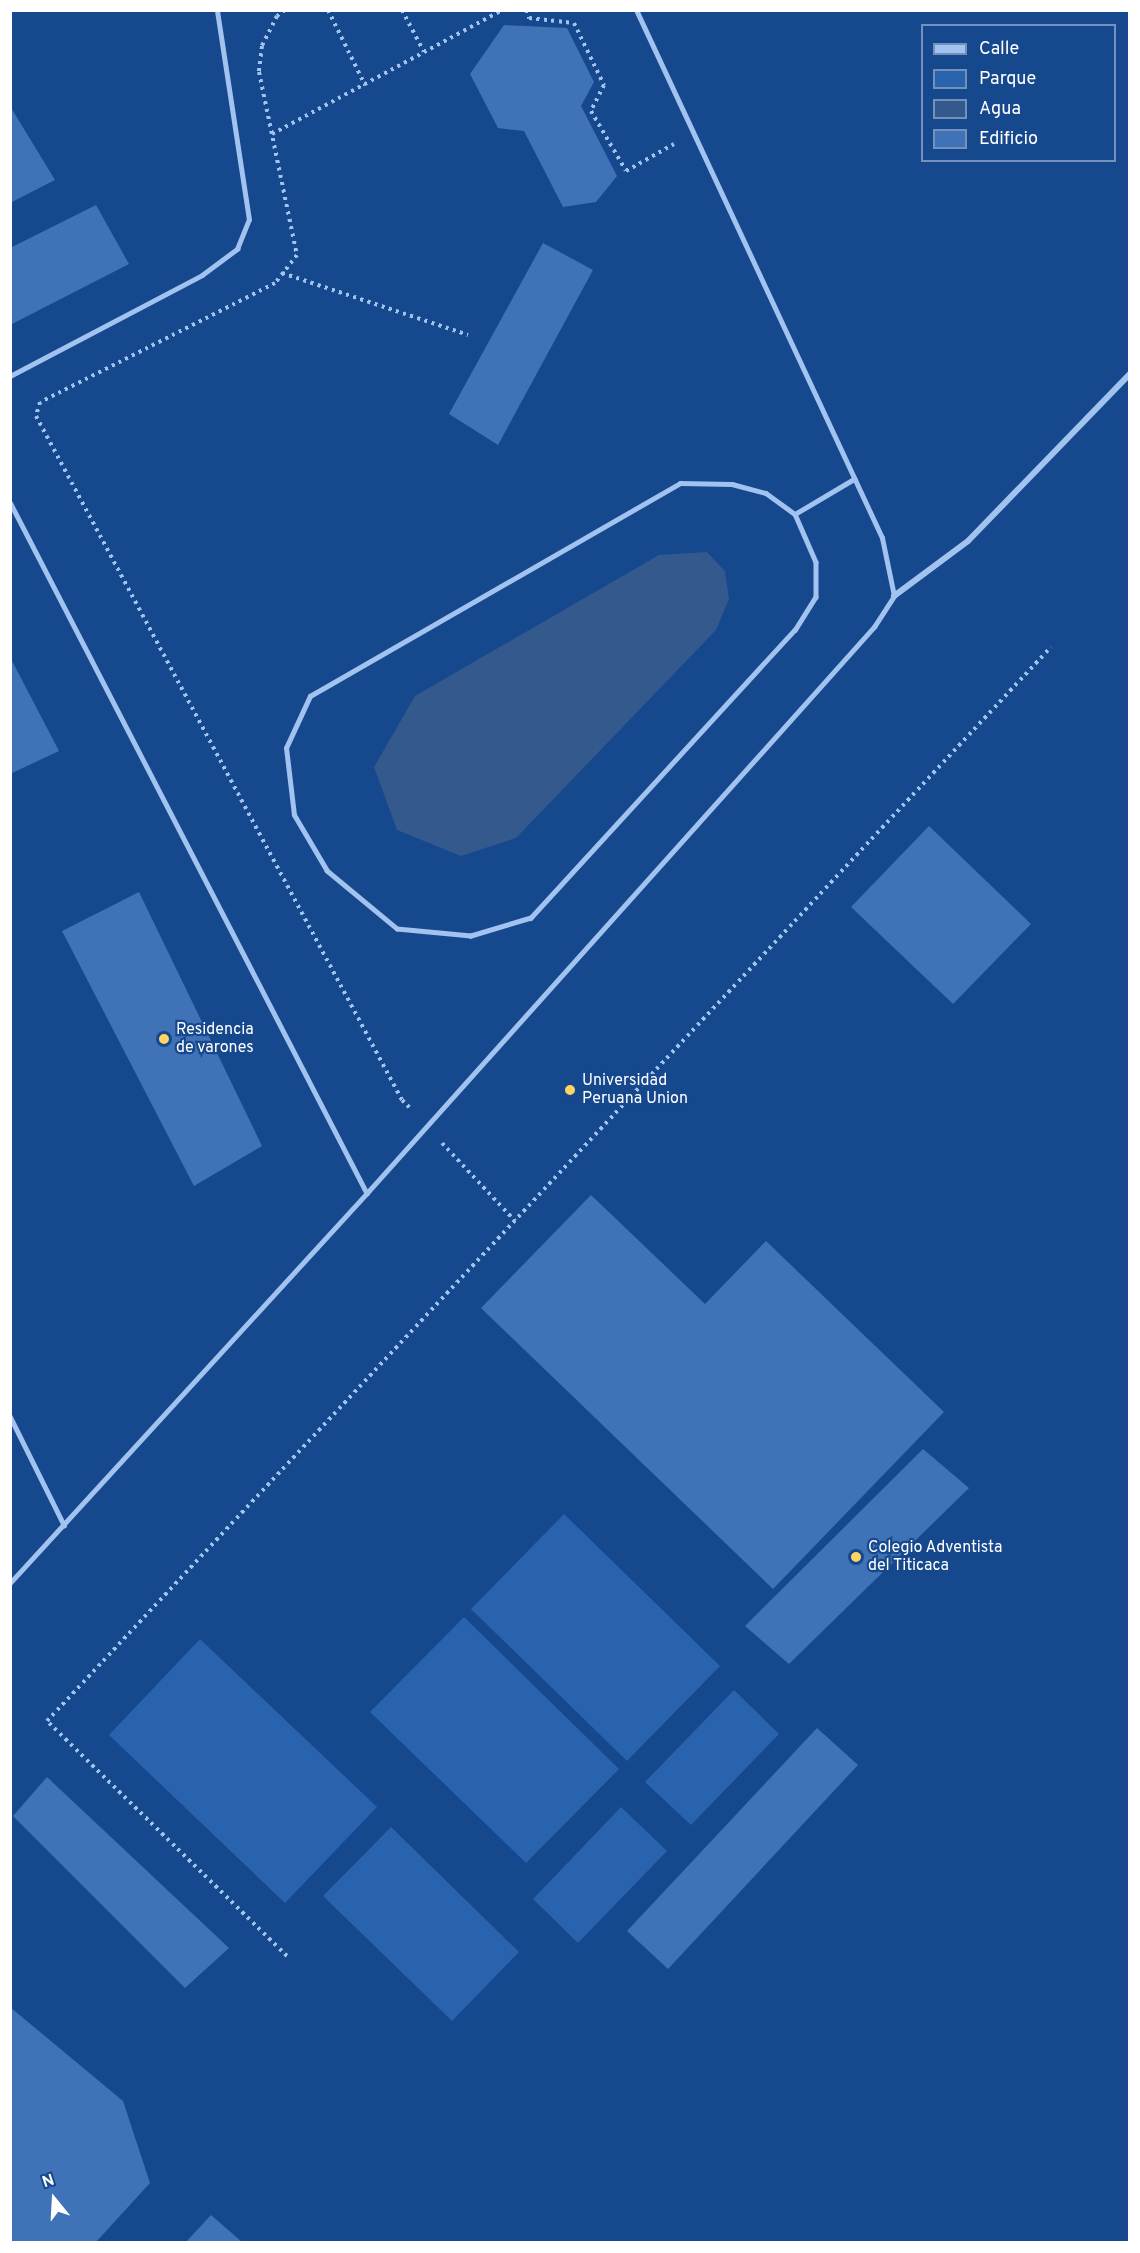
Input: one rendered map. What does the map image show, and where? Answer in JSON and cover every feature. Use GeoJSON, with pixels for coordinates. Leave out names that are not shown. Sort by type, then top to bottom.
{"type":"FeatureCollection","features":[{"type":"Feature","properties":{"kind":"street"},"geometry":{"type":"LineString","coordinates":[[894,597],[968,541],[1130,374]]}},
{"type":"Feature","properties":{"kind":"lane"},"geometry":{"type":"LineString","coordinates":[[10,376],[202,275],[237,249],[249,220],[217,10]]}},
{"type":"Feature","properties":{"kind":"lane"},"geometry":{"type":"LineString","coordinates":[[10,1583],[367,1193],[874,627],[894,597],[882,538],[636,10]]}},
{"type":"Feature","properties":{"kind":"lane"},"geometry":{"type":"LineString","coordinates":[[795,514],[854,479]]}},
{"type":"Feature","properties":{"kind":"lane"},"geometry":{"type":"LineString","coordinates":[[680,483],[732,484],[766,493],[795,514],[816,562],[816,597],[795,630],[531,918],[471,936],[397,929],[327,871],[294,815],[286,748],[310,696],[680,483]]}},
{"type":"Feature","properties":{"kind":"lane"},"geometry":{"type":"LineString","coordinates":[[10,502],[367,1193]]}},
{"type":"Feature","properties":{"kind":"lane"},"geometry":{"type":"LineString","coordinates":[[11,1418],[64,1525]]}},
{"type":"Feature","properties":{"kind":"path"},"geometry":{"type":"LineString","coordinates":[[285,10],[277,16],[262,46],[259,72],[297,255],[275,283],[40,402],[36,416],[402,1100],[515,1221]]}},
{"type":"Feature","properties":{"kind":"path"},"geometry":{"type":"LineString","coordinates":[[328,10],[365,85]]}},
{"type":"Feature","properties":{"kind":"path"},"geometry":{"type":"LineString","coordinates":[[402,10],[424,53]]}},
{"type":"Feature","properties":{"kind":"path"},"geometry":{"type":"LineString","coordinates":[[272,134],[502,10]]}},
{"type":"Feature","properties":{"kind":"path"},"geometry":{"type":"LineString","coordinates":[[526,10],[529,18],[574,23],[604,85],[591,111],[626,171],[693,134]]}},
{"type":"Feature","properties":{"kind":"path"},"geometry":{"type":"LineString","coordinates":[[282,273],[468,335]]}},
{"type":"Feature","properties":{"kind":"path"},"geometry":{"type":"LineString","coordinates":[[287,1956],[47,1721],[1051,647]]}},
{"type":"Feature","properties":{"kind":"green space"},"geometry":{"type":"Polygon","coordinates":[[[564,1514],[720,1666],[627,1761],[471,1609],[564,1514]]]}},
{"type":"Feature","properties":{"kind":"green space"},"geometry":{"type":"Polygon","coordinates":[[[464,1617],[619,1769],[526,1863],[370,1712],[464,1617]]]}},
{"type":"Feature","properties":{"kind":"green space"},"geometry":{"type":"Polygon","coordinates":[[[200,1639],[377,1807],[285,1903],[109,1735],[200,1639]]]}},
{"type":"Feature","properties":{"kind":"green space"},"geometry":{"type":"Polygon","coordinates":[[[734,1690],[779,1734],[691,1825],[645,1782],[734,1690]]]}},
{"type":"Feature","properties":{"kind":"green space"},"geometry":{"type":"Polygon","coordinates":[[[621,1807],[667,1851],[578,1943],[533,1899],[621,1807]]]}},
{"type":"Feature","properties":{"kind":"green space"},"geometry":{"type":"Polygon","coordinates":[[[391,1827],[519,1952],[452,2021],[323,1896],[391,1827]]]}},
{"type":"Feature","properties":{"kind":"water"},"geometry":{"type":"Polygon","coordinates":[[[707,552],[725,571],[729,599],[716,630],[516,838],[461,856],[397,830],[374,767],[415,696],[659,555],[707,552]]]}},
{"type":"Feature","properties":{"kind":"building"},"geometry":{"type":"Polygon","coordinates":[[[504,25],[567,28],[594,82],[581,106],[617,176],[596,202],[563,207],[524,131],[498,128],[470,74],[504,25]]]}},
{"type":"Feature","properties":{"kind":"building"},"geometry":{"type":"Polygon","coordinates":[[[10,106],[55,180],[10,203],[10,106]]]}},
{"type":"Feature","properties":{"kind":"building"},"geometry":{"type":"Polygon","coordinates":[[[96,205],[129,264],[10,325],[10,248],[96,205]]]}},
{"type":"Feature","properties":{"kind":"building"},"geometry":{"type":"Polygon","coordinates":[[[543,243],[593,270],[498,445],[449,414],[543,243]]]}},
{"type":"Feature","properties":{"kind":"building"},"geometry":{"type":"Polygon","coordinates":[[[10,657],[59,751],[10,774],[10,657]]]}},
{"type":"Feature","properties":{"kind":"building"},"geometry":{"type":"Polygon","coordinates":[[[929,826],[1031,924],[953,1004],[851,907],[929,826]]]}},
{"type":"Feature","properties":{"kind":"building","name":"Residencia de varones"},"geometry":{"type":"Polygon","coordinates":[[[139,892],[262,1146],[194,1186],[62,931],[139,892]]]}},
{"type":"Feature","properties":{"kind":"building"},"geometry":{"type":"Polygon","coordinates":[[[591,1195],[705,1304],[766,1241],[944,1412],[773,1589],[481,1308],[591,1195]]]}},
{"type":"Feature","properties":{"kind":"building","name":"Colegio Adventista del Titicaca"},"geometry":{"type":"Polygon","coordinates":[[[923,1449],[969,1488],[789,1664],[745,1626],[923,1449]]]}},
{"type":"Feature","properties":{"kind":"building"},"geometry":{"type":"Polygon","coordinates":[[[817,1728],[858,1765],[668,1969],[627,1931],[817,1728]]]}},
{"type":"Feature","properties":{"kind":"building"},"geometry":{"type":"Polygon","coordinates":[[[47,1777],[229,1948],[185,1988],[13,1816],[47,1777]]]}},
{"type":"Feature","properties":{"kind":"building"},"geometry":{"type":"Polygon","coordinates":[[[10,2007],[123,2101],[150,2183],[96,2242],[10,2242],[10,2007]]]}},
{"type":"Feature","properties":{"kind":"building"},"geometry":{"type":"Polygon","coordinates":[[[211,2215],[242,2242],[186,2242],[211,2215]]]}},
{"type":"Feature","properties":{"kind":"place","name":"Residencia de varones"},"geometry":{"type":"Point","coordinates":[164,1039]}},
{"type":"Feature","properties":{"kind":"place","name":"Universidad Peruana Union"},"geometry":{"type":"Point","coordinates":[570,1090]}},
{"type":"Feature","properties":{"kind":"place","name":"Colegio Adventista del Titicaca"},"geometry":{"type":"Point","coordinates":[856,1557]}}]}
